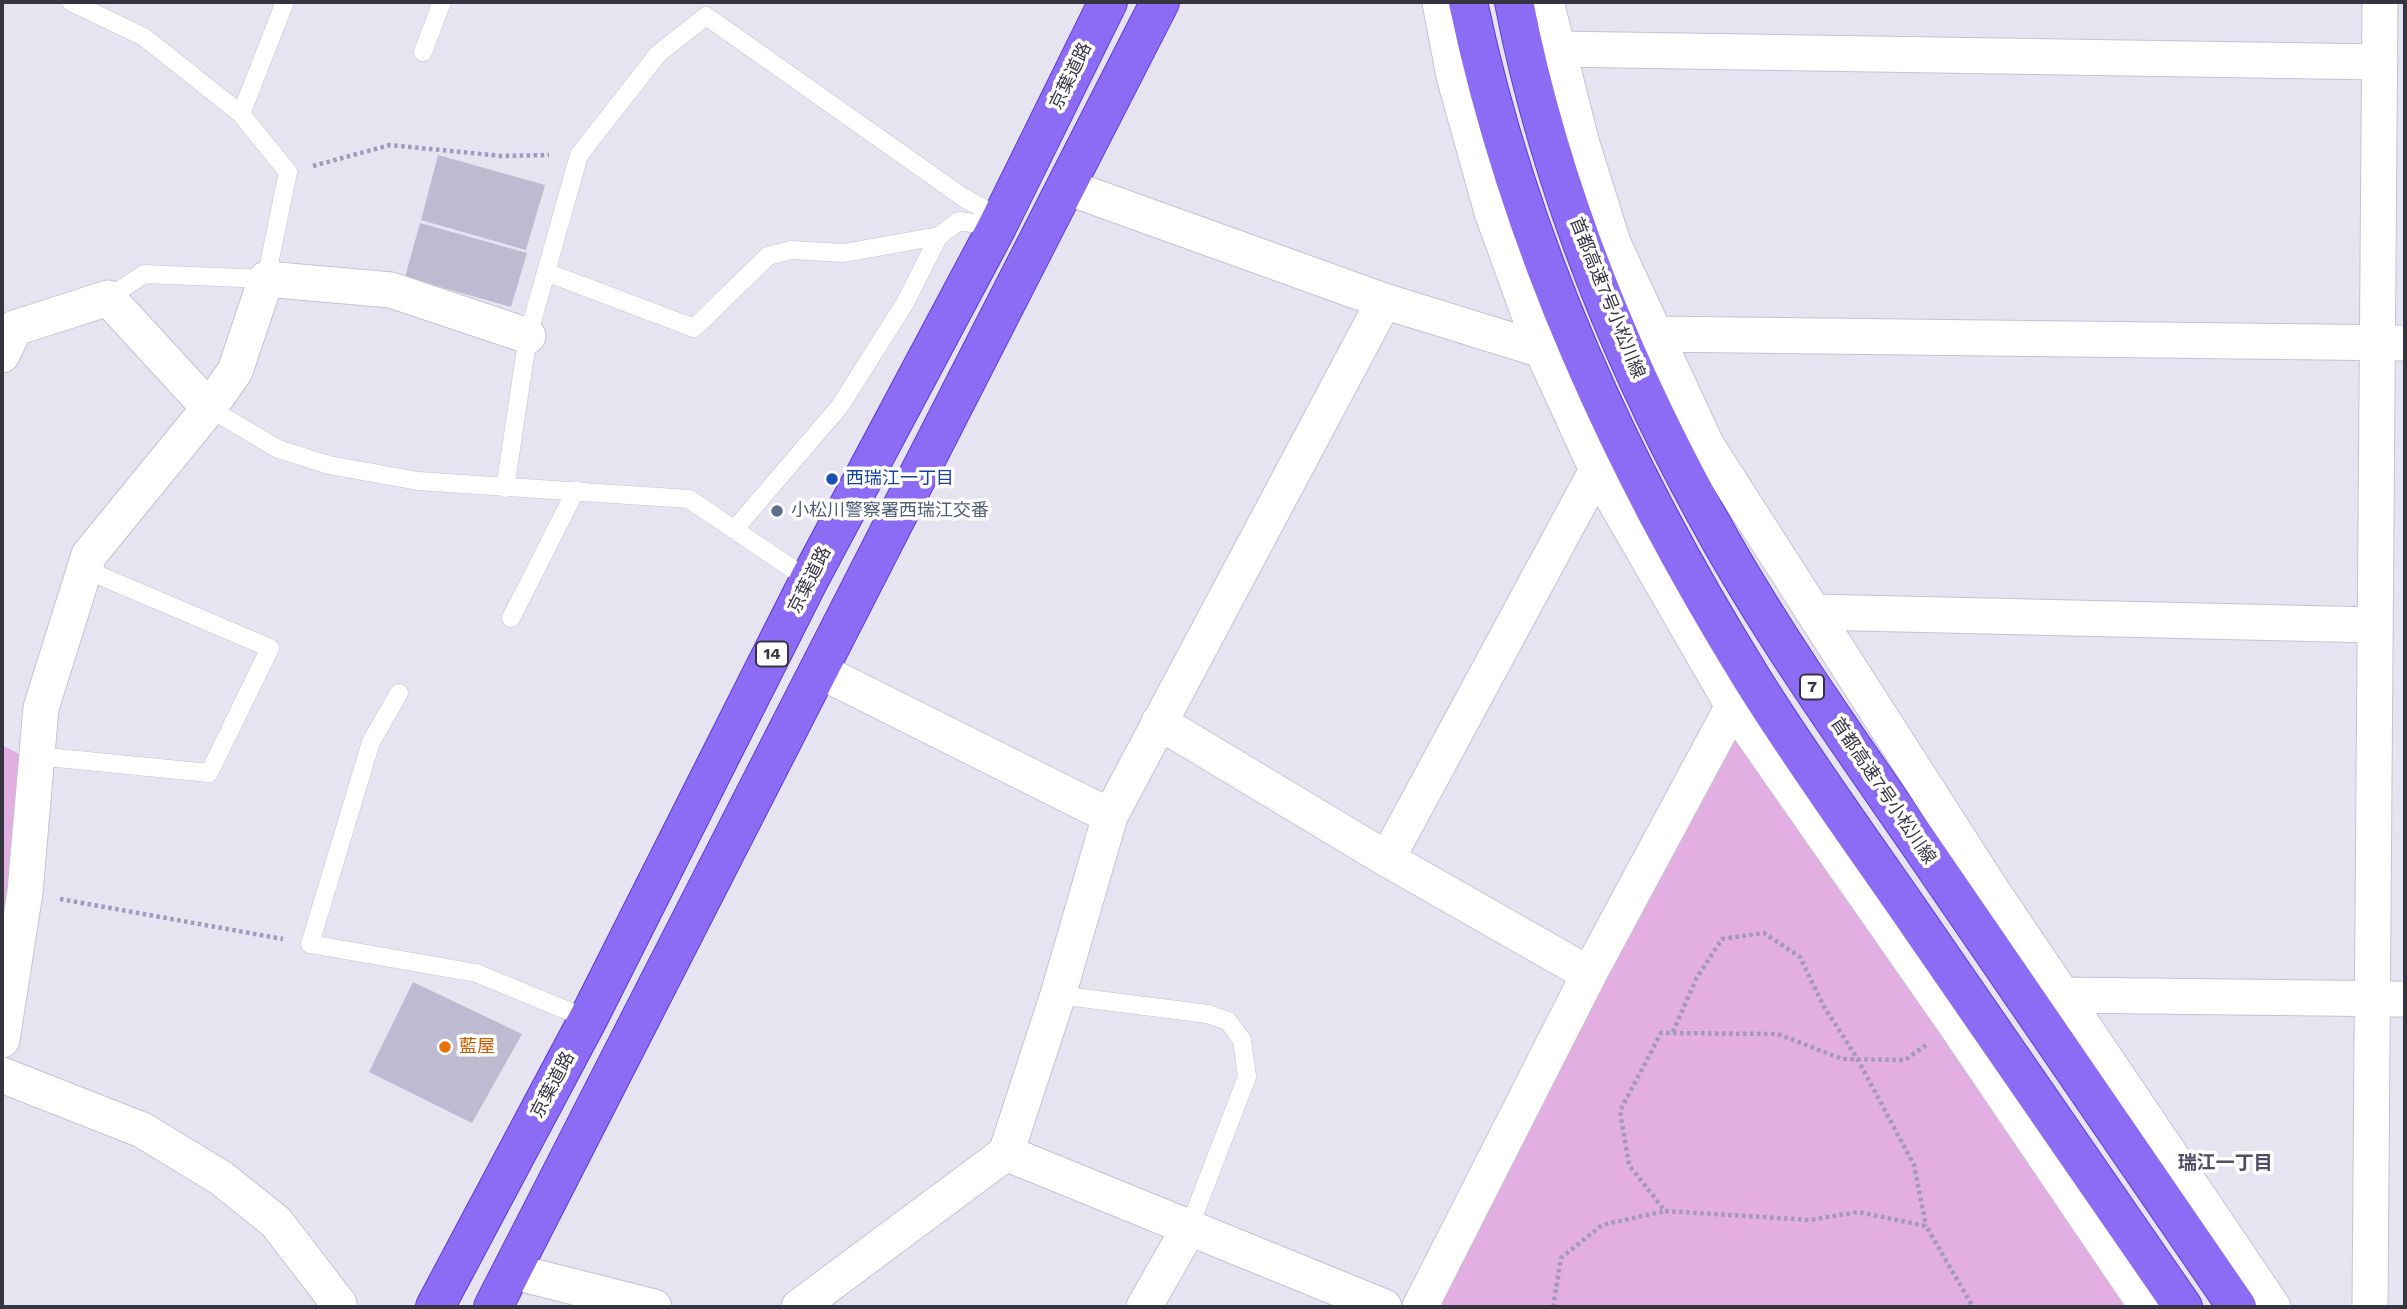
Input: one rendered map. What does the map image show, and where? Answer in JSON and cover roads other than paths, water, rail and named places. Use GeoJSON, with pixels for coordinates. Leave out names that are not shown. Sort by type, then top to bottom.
{"type":"FeatureCollection","features":[{"type":"Feature","properties":{"kind":"highway","name":"京葉道路"},"geometry":{"type":"LineString","coordinates":[[435,1307],[588,1019],[809,580],[999,222],[1108,2]]}},
{"type":"Feature","properties":{"kind":"highway"},"geometry":{"type":"LineString","coordinates":[[492,1307],[820,671],[1160,2]]}},
{"type":"Feature","properties":{"kind":"highway"},"geometry":{"type":"LineString","coordinates":[[1468,2],[1480,58],[1517,190],[1563,316],[1620,441],[1684,562],[1753,680],[2183,1307]]}},
{"type":"Feature","properties":{"kind":"highway","name":"首都高速7号小松川線"},"geometry":{"type":"LineString","coordinates":[[1514,2],[1522,45],[1560,175],[1603,297],[1658,421],[1722,542],[1791,656],[2237,1307]]}},
{"type":"Feature","properties":{"kind":"street"},"geometry":{"type":"LineString","coordinates":[[1440,2],[1454,76],[1492,212],[1542,350],[1597,470],[1733,706],[1955,1024],[2147,1307]]}},
{"type":"Feature","properties":{"kind":"street"},"geometry":{"type":"LineString","coordinates":[[1546,2],[1582,144],[1613,243],[1707,446],[2062,995],[2273,1307]]}},
{"type":"Feature","properties":{"kind":"street"},"geometry":{"type":"LineString","coordinates":[[2370,1307],[2389,999],[2375,625],[2391,342],[2380,2]]}},
{"type":"Feature","properties":{"kind":"street"},"geometry":{"type":"LineString","coordinates":[[1557,49],[2380,62]]}},
{"type":"Feature","properties":{"kind":"street"},"geometry":{"type":"LineString","coordinates":[[1066,187],[1384,302],[1542,350]]}},
{"type":"Feature","properties":{"kind":"street"},"geometry":{"type":"LineString","coordinates":[[2,1041],[25,892],[41,708],[84,569],[89,555],[209,408],[235,371],[266,279],[391,290],[528,336]]}},
{"type":"Feature","properties":{"kind":"street"},"geometry":{"type":"LineString","coordinates":[[6,335],[108,298],[209,408]]}},
{"type":"Feature","properties":{"kind":"street"},"geometry":{"type":"LineString","coordinates":[[799,1307],[1006,1153],[1058,995],[1110,816],[1384,302]]}},
{"type":"Feature","properties":{"kind":"street"},"geometry":{"type":"LineString","coordinates":[[1655,334],[2391,342]]}},
{"type":"Feature","properties":{"kind":"street"},"geometry":{"type":"LineString","coordinates":[[1387,859],[1597,470]]}},
{"type":"Feature","properties":{"kind":"street"},"geometry":{"type":"LineString","coordinates":[[1814,612],[2375,625]]}},
{"type":"Feature","properties":{"kind":"street"},"geometry":{"type":"LineString","coordinates":[[820,671],[1110,816]]}},
{"type":"Feature","properties":{"kind":"street"},"geometry":{"type":"LineString","coordinates":[[1420,1307],[1589,974],[1733,706]]}},
{"type":"Feature","properties":{"kind":"street"},"geometry":{"type":"LineString","coordinates":[[1160,722],[1387,859],[1589,974]]}},
{"type":"Feature","properties":{"kind":"street"},"geometry":{"type":"LineString","coordinates":[[2062,995],[2389,999]]}},
{"type":"Feature","properties":{"kind":"street"},"geometry":{"type":"LineString","coordinates":[[2,1075],[142,1130],[221,1178],[276,1222],[336,1306]]}},
{"type":"Feature","properties":{"kind":"street"},"geometry":{"type":"LineString","coordinates":[[1006,1153],[1384,1307]]}},
{"type":"Feature","properties":{"kind":"street"},"geometry":{"type":"LineString","coordinates":[[1144,1307],[1189,1228]]}},
{"type":"Feature","properties":{"kind":"street"},"geometry":{"type":"LineString","coordinates":[[511,1271],[654,1307]]}},
{"type":"Feature","properties":{"kind":"lane"},"geometry":{"type":"LineString","coordinates":[[71,2],[144,37],[241,114],[288,172],[266,279],[144,274],[108,298]]}},
{"type":"Feature","properties":{"kind":"lane"},"geometry":{"type":"LineString","coordinates":[[241,114],[285,2]]}},
{"type":"Feature","properties":{"kind":"lane"},"geometry":{"type":"LineString","coordinates":[[423,52],[442,2]]}},
{"type":"Feature","properties":{"kind":"lane"},"geometry":{"type":"LineString","coordinates":[[505,488],[528,336],[579,155],[658,54],[706,16],[999,222]]}},
{"type":"Feature","properties":{"kind":"lane"},"geometry":{"type":"LineString","coordinates":[[734,530],[840,406],[905,303],[939,236],[959,221],[999,222]]}},
{"type":"Feature","properties":{"kind":"lane"},"geometry":{"type":"LineString","coordinates":[[546,272],[694,328],[768,256],[791,250],[844,253],[939,236]]}},
{"type":"Feature","properties":{"kind":"lane"},"geometry":{"type":"LineString","coordinates":[[209,408],[278,449],[329,465],[418,481],[689,499],[809,580]]}},
{"type":"Feature","properties":{"kind":"lane"},"geometry":{"type":"LineString","coordinates":[[511,618],[576,490]]}},
{"type":"Feature","properties":{"kind":"lane"},"geometry":{"type":"LineString","coordinates":[[37,756],[209,773],[270,648],[84,569]]}},
{"type":"Feature","properties":{"kind":"lane"},"geometry":{"type":"LineString","coordinates":[[399,693],[372,742],[310,944],[476,973],[588,1019]]}},
{"type":"Feature","properties":{"kind":"lane"},"geometry":{"type":"LineString","coordinates":[[1058,995],[1208,1014],[1228,1021],[1242,1040],[1247,1077],[1189,1228]]}},
{"type":"Feature","properties":{"kind":"place","name":"西瑞江一丁目"},"geometry":{"type":"Point","coordinates":[832,479]}},
{"type":"Feature","properties":{"kind":"place","name":"小松川警察署西瑞江交番"},"geometry":{"type":"Point","coordinates":[777,511]}},
{"type":"Feature","properties":{"kind":"place","name":"藍屋"},"geometry":{"type":"Point","coordinates":[445,1047]}},
{"type":"Feature","properties":{"kind":"district","name":"瑞江一丁目"},"geometry":{"type":"Point","coordinates":[2225,1163]}}]}
